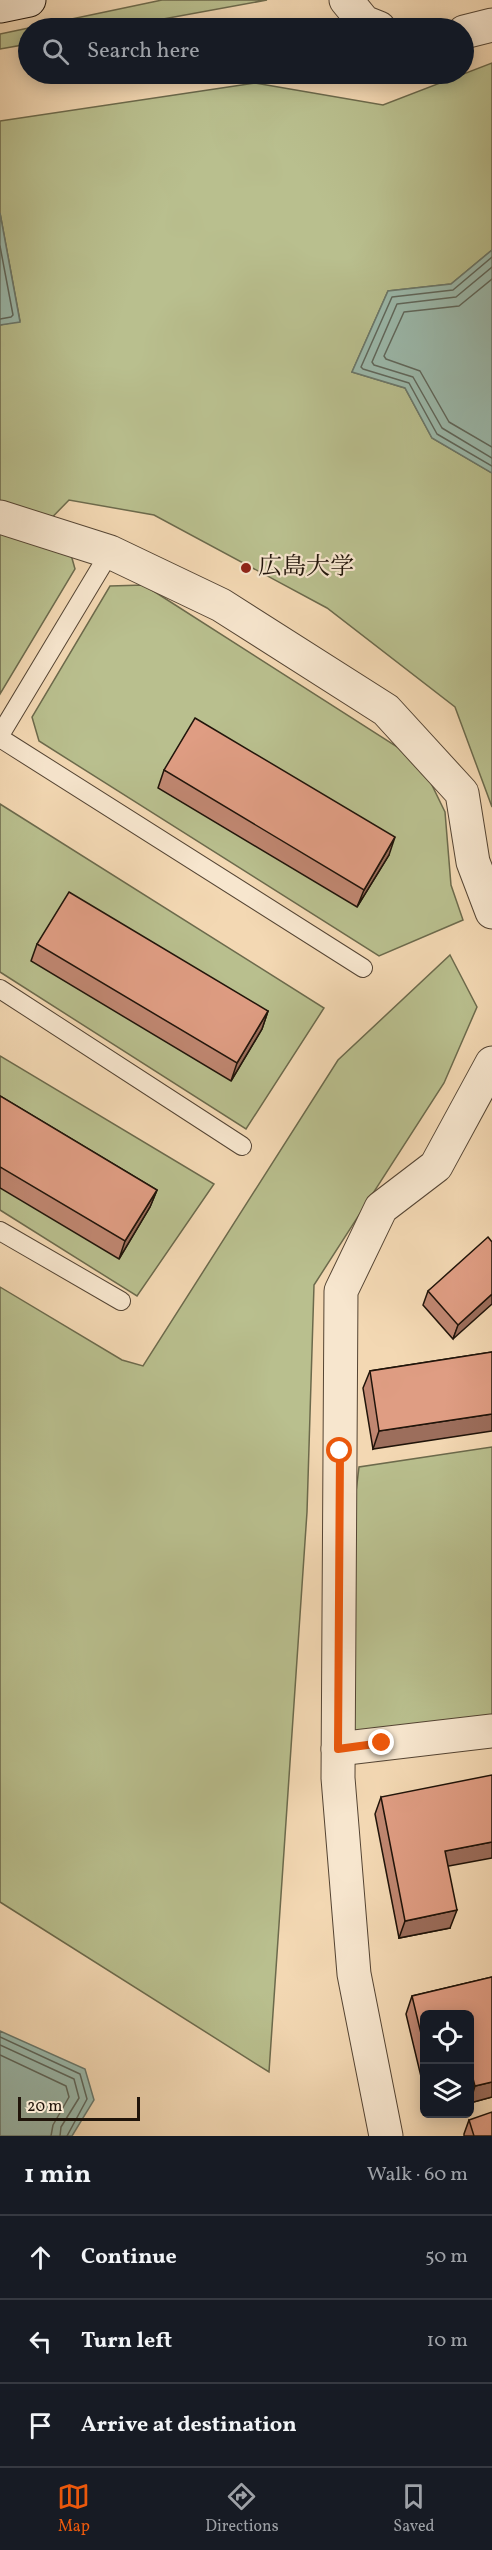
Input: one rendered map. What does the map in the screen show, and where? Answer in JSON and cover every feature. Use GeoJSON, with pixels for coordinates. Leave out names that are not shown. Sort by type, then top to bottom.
{"type":"FeatureCollection","features":[{"type":"Feature","properties":{"kind":"street"},"geometry":{"type":"LineString","coordinates":[[0,6],[29,0]]}},
{"type":"Feature","properties":{"kind":"street"},"geometry":{"type":"LineString","coordinates":[[346,0],[361,18]]}},
{"type":"Feature","properties":{"kind":"street"},"geometry":{"type":"LineString","coordinates":[[474,30],[492,25]]}},
{"type":"Feature","properties":{"kind":"street"},"geometry":{"type":"LineString","coordinates":[[0,517],[110,552],[221,604],[386,710],[462,793],[473,862],[492,912]]}},
{"type":"Feature","properties":{"kind":"street"},"geometry":{"type":"LineString","coordinates":[[386,2136],[354,1974],[338,1778],[341,1291],[381,1208],[436,1166],[492,1063]]}},
{"type":"Feature","properties":{"kind":"street"},"geometry":{"type":"LineString","coordinates":[[338,1749],[492,1731]]}},
{"type":"Feature","properties":{"kind":"lane"},"geometry":{"type":"LineString","coordinates":[[110,552],[0,736],[363,968]]}},
{"type":"Feature","properties":{"kind":"lane"},"geometry":{"type":"LineString","coordinates":[[0,989],[242,1146]]}},
{"type":"Feature","properties":{"kind":"lane"},"geometry":{"type":"LineString","coordinates":[[0,1231],[121,1301]]}},
{"type":"Feature","properties":{"kind":"green space"},"geometry":{"type":"Polygon","coordinates":[[[162,0],[267,0],[169,18],[76,18],[162,0]]]}},
{"type":"Feature","properties":{"kind":"green space"},"geometry":{"type":"Polygon","coordinates":[[[18,30],[18,46],[0,49],[0,34],[18,30]]]}},
{"type":"Feature","properties":{"kind":"green space"},"geometry":{"type":"Polygon","coordinates":[[[492,63],[492,250],[451,284],[388,291],[352,372],[405,388],[432,438],[492,473],[492,807],[455,707],[327,608],[154,515],[69,500],[32,538],[68,544],[75,569],[0,694],[0,325],[20,321],[0,213],[0,121],[248,84],[261,84],[383,105],[438,84],[474,84],[474,70],[492,63]]]}},
{"type":"Feature","properties":{"kind":"green space"},"geometry":{"type":"Polygon","coordinates":[[[144,585],[399,748],[427,775],[445,812],[451,885],[463,920],[379,956],[39,741],[32,717],[110,586],[144,585]]]}},
{"type":"Feature","properties":{"kind":"green space"},"geometry":{"type":"Polygon","coordinates":[[[0,804],[324,1008],[246,1129],[0,972],[0,804]]]}},
{"type":"Feature","properties":{"kind":"green space"},"geometry":{"type":"Polygon","coordinates":[[[450,955],[477,1007],[444,1083],[314,1285],[307,1512],[269,2072],[0,1902],[0,1287],[122,1360],[143,1366],[338,1060],[450,955]]]}},
{"type":"Feature","properties":{"kind":"green space"},"geometry":{"type":"Polygon","coordinates":[[[0,1056],[214,1184],[137,1296],[0,1210],[0,1056]]]}},
{"type":"Feature","properties":{"kind":"green space"},"geometry":{"type":"Polygon","coordinates":[[[492,1447],[492,1722],[343,1735],[350,1542],[359,1467],[492,1447]]]}},
{"type":"Feature","properties":{"kind":"water"},"geometry":{"type":"Polygon","coordinates":[[[0,213],[20,322],[0,325],[0,213]]]}},
{"type":"Feature","properties":{"kind":"water"},"geometry":{"type":"Polygon","coordinates":[[[492,250],[492,473],[432,438],[405,388],[352,372],[388,291],[451,284],[492,250]]]}},
{"type":"Feature","properties":{"kind":"water"},"geometry":{"type":"Polygon","coordinates":[[[0,2031],[85,2069],[94,2100],[72,2136],[0,2136],[0,2031]]]}},
{"type":"Feature","properties":{"kind":"building"},"geometry":{"type":"Polygon","coordinates":[[[195,718],[395,837],[364,890],[164,770],[195,718]]]}},
{"type":"Feature","properties":{"kind":"building"},"geometry":{"type":"Polygon","coordinates":[[[69,892],[268,1011],[237,1063],[37,944],[69,892]]]}},
{"type":"Feature","properties":{"kind":"building"},"geometry":{"type":"Polygon","coordinates":[[[0,1096],[157,1190],[125,1241],[0,1167],[0,1096]]]}},
{"type":"Feature","properties":{"kind":"building"},"geometry":{"type":"Polygon","coordinates":[[[488,1237],[492,1242],[492,1294],[458,1325],[428,1291],[488,1237]]]}},
{"type":"Feature","properties":{"kind":"building"},"geometry":{"type":"Polygon","coordinates":[[[492,1352],[492,1414],[379,1431],[370,1371],[492,1352]]]}},
{"type":"Feature","properties":{"kind":"building"},"geometry":{"type":"Polygon","coordinates":[[[492,1775],[492,1842],[445,1851],[457,1910],[405,1921],[381,1797],[492,1775]]]}},
{"type":"Feature","properties":{"kind":"building"},"geometry":{"type":"Polygon","coordinates":[[[492,1977],[492,2082],[475,2086],[474,2082],[474,2010],[420,2010],[420,2029],[412,1996],[492,1977]]]}},
{"type":"Feature","properties":{"kind":"building"},"geometry":{"type":"Polygon","coordinates":[[[492,2112],[492,2136],[474,2136],[469,2120],[492,2112]]]}},
{"type":"Feature","properties":{"kind":"place","name":"広島大学"},"geometry":{"type":"Point","coordinates":[246,568]}},
{"type":"Feature","properties":{"kind":"route"},"geometry":{"type":"LineString","coordinates":[[340,1451],[338,1749],[382,1743]]}}]}
